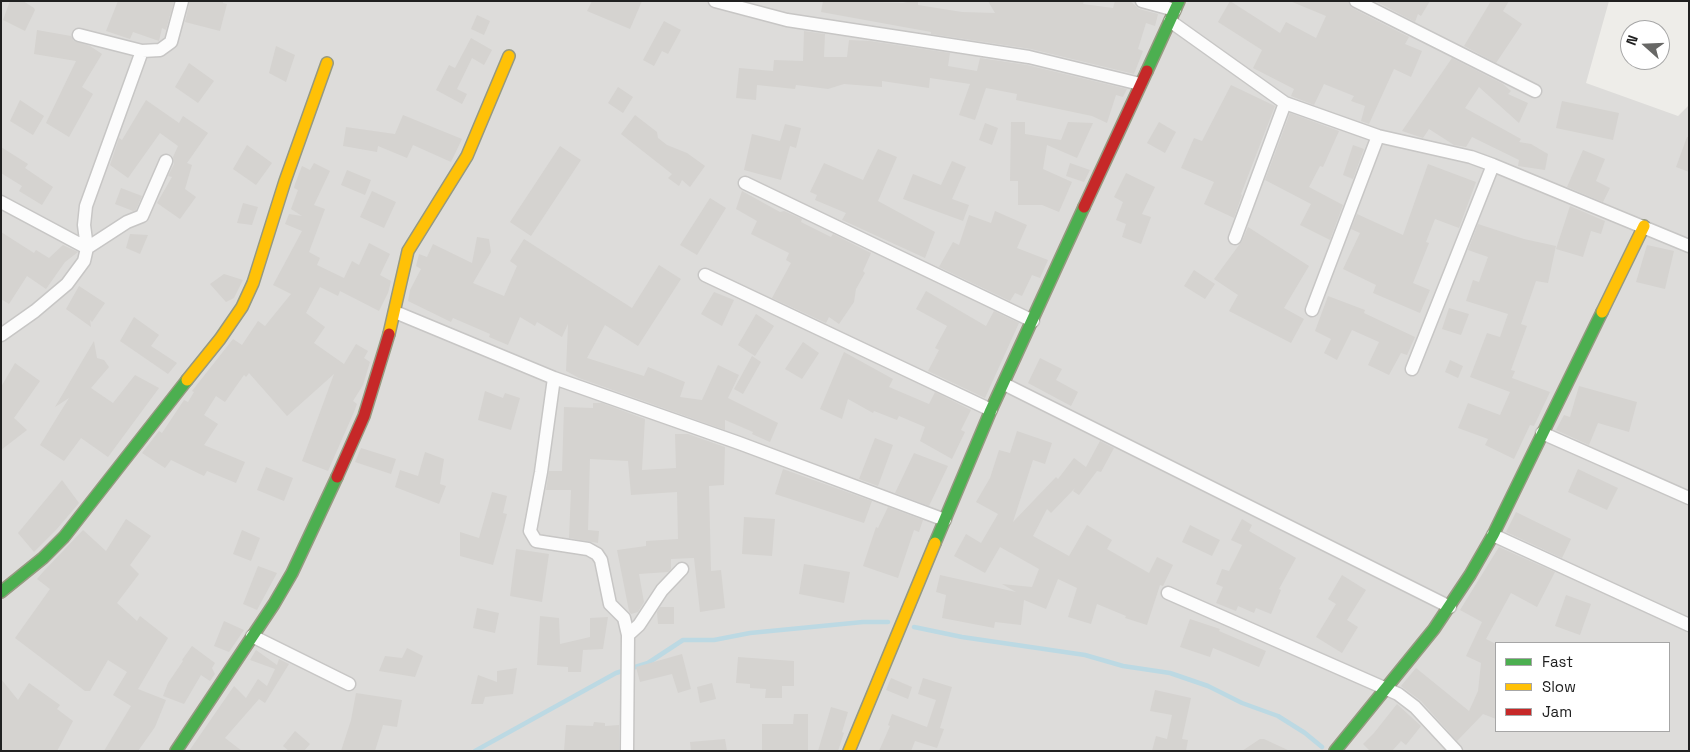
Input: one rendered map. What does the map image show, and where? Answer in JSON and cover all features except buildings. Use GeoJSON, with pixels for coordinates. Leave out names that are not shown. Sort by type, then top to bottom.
{"type":"FeatureCollection","features":[{"type":"Feature","properties":{"kind":"street"},"geometry":{"type":"LineString","coordinates":[[79,35],[142,51],[160,50],[171,42],[182,1]]}},
{"type":"Feature","properties":{"kind":"street"},"geometry":{"type":"LineString","coordinates":[[715,1],[787,20],[1029,57],[1140,84]]}},
{"type":"Feature","properties":{"kind":"street"},"geometry":{"type":"LineString","coordinates":[[1142,1],[1175,11],[1285,103],[1378,136],[1471,157],[1644,226],[1689,246]]}},
{"type":"Feature","properties":{"kind":"street"},"geometry":{"type":"LineString","coordinates":[[1356,1],[1535,91]]}},
{"type":"Feature","properties":{"kind":"street"},"geometry":{"type":"LineString","coordinates":[[849,751],[991,410],[1175,11]]}},
{"type":"Feature","properties":{"kind":"street"},"geometry":{"type":"LineString","coordinates":[[1,334],[29,316],[67,284],[84,261],[88,248],[84,225],[86,206],[142,51]]}},
{"type":"Feature","properties":{"kind":"street"},"geometry":{"type":"LineString","coordinates":[[176,751],[292,573],[349,453],[377,377],[408,251],[467,156],[509,56]]}},
{"type":"Feature","properties":{"kind":"street"},"geometry":{"type":"LineString","coordinates":[[1,592],[43,558],[64,537],[96,498],[145,430],[220,339],[242,307],[253,283],[327,63]]}},
{"type":"Feature","properties":{"kind":"street"},"geometry":{"type":"LineString","coordinates":[[1235,238],[1285,103]]}},
{"type":"Feature","properties":{"kind":"street"},"geometry":{"type":"LineString","coordinates":[[1312,310],[1378,136]]}},
{"type":"Feature","properties":{"kind":"street"},"geometry":{"type":"LineString","coordinates":[[88,248],[127,222],[142,216],[166,161]]}},
{"type":"Feature","properties":{"kind":"street"},"geometry":{"type":"LineString","coordinates":[[1412,369],[1493,165]]}},
{"type":"Feature","properties":{"kind":"street"},"geometry":{"type":"LineString","coordinates":[[745,182],[1033,322]]}},
{"type":"Feature","properties":{"kind":"street"},"geometry":{"type":"LineString","coordinates":[[1,202],[88,248]]}},
{"type":"Feature","properties":{"kind":"street"},"geometry":{"type":"LineString","coordinates":[[1335,751],[1450,607],[1493,535],[1644,226]]}},
{"type":"Feature","properties":{"kind":"street"},"geometry":{"type":"LineString","coordinates":[[705,275],[991,410]]}},
{"type":"Feature","properties":{"kind":"street"},"geometry":{"type":"LineString","coordinates":[[394,312],[554,378],[739,443],[945,520]]}},
{"type":"Feature","properties":{"kind":"street"},"geometry":{"type":"LineString","coordinates":[[554,378],[541,472],[530,530],[533,538],[538,542],[588,549],[597,554],[601,560],[610,604],[624,618],[628,634],[630,673],[627,751]]}},
{"type":"Feature","properties":{"kind":"street"},"geometry":{"type":"LineString","coordinates":[[1004,384],[1450,607]]}},
{"type":"Feature","properties":{"kind":"street"},"geometry":{"type":"LineString","coordinates":[[1542,433],[1689,498]]}},
{"type":"Feature","properties":{"kind":"street"},"geometry":{"type":"LineString","coordinates":[[1493,535],[1689,625]]}},
{"type":"Feature","properties":{"kind":"street"},"geometry":{"type":"LineString","coordinates":[[628,634],[650,610],[662,590],[682,570]]}},
{"type":"Feature","properties":{"kind":"street"},"geometry":{"type":"LineString","coordinates":[[1168,593],[1386,688],[1415,707],[1456,751]]}},
{"type":"Feature","properties":{"kind":"street"},"geometry":{"type":"LineString","coordinates":[[252,636],[350,684]]}},
{"type":"Feature","properties":{"kind":"shaded area"},"geometry":{"type":"Polygon","coordinates":[[[1,1],[1609,1],[1586,83],[1678,116],[1689,105],[1689,751],[1,751],[1,1]]]}},
{"type":"Feature","properties":{"kind":"waterway"},"geometry":{"type":"LineString","coordinates":[[475,751],[616,673],[648,663],[683,640],[714,640],[750,633],[863,622],[888,622]]}},
{"type":"Feature","properties":{"kind":"waterway"},"geometry":{"type":"LineString","coordinates":[[914,627],[962,637],[1085,655],[1123,666],[1170,673],[1208,686],[1242,703],[1278,716],[1305,733],[1322,747]]}},
{"type":"Feature","properties":{"kind":"traffic: fast"},"geometry":{"type":"LineString","coordinates":[[1147,71],[1179,1]]}},
{"type":"Feature","properties":{"kind":"traffic: fast"},"geometry":{"type":"LineString","coordinates":[[935,543],[991,410],[1084,207]]}},
{"type":"Feature","properties":{"kind":"traffic: fast"},"geometry":{"type":"LineString","coordinates":[[1335,751],[1434,629],[1470,575],[1493,535],[1602,312]]}},
{"type":"Feature","properties":{"kind":"traffic: fast"},"geometry":{"type":"LineString","coordinates":[[1,592],[43,558],[64,537],[187,380]]}},
{"type":"Feature","properties":{"kind":"traffic: fast"},"geometry":{"type":"LineString","coordinates":[[176,751],[274,604],[292,573],[337,477]]}},
{"type":"Feature","properties":{"kind":"traffic: slow"},"geometry":{"type":"LineString","coordinates":[[389,334],[408,251],[467,156],[509,56]]}},
{"type":"Feature","properties":{"kind":"traffic: slow"},"geometry":{"type":"LineString","coordinates":[[187,380],[220,339],[242,307],[253,283],[285,181],[327,63]]}},
{"type":"Feature","properties":{"kind":"traffic: slow"},"geometry":{"type":"LineString","coordinates":[[1602,312],[1644,226]]}},
{"type":"Feature","properties":{"kind":"traffic: slow"},"geometry":{"type":"LineString","coordinates":[[849,751],[935,543]]}},
{"type":"Feature","properties":{"kind":"traffic: jam"},"geometry":{"type":"LineString","coordinates":[[1084,207],[1147,71]]}},
{"type":"Feature","properties":{"kind":"traffic: jam"},"geometry":{"type":"LineString","coordinates":[[337,477],[364,416],[389,334]]}}]}
